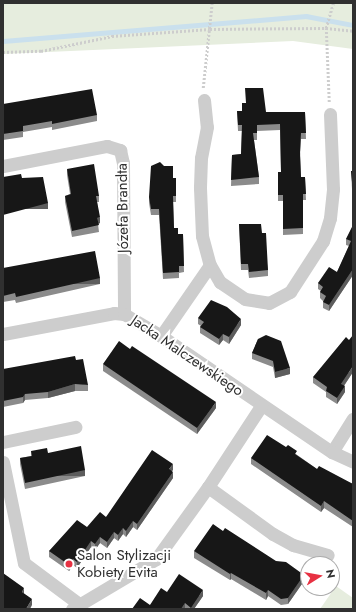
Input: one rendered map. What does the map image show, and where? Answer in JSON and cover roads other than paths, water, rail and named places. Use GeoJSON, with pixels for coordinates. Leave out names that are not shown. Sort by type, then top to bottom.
{"type":"FeatureCollection","features":[{"type":"Feature","properties":{"kind":"street"},"geometry":{"type":"LineString","coordinates":[[204,100],[208,127],[201,158],[200,188],[202,236],[210,265],[220,282],[245,299],[269,303],[290,292],[323,241],[330,218],[333,189],[330,114]]}},
{"type":"Feature","properties":{"kind":"street","name":"Józefa Brandta"},"geometry":{"type":"LineString","coordinates":[[3,166],[107,146],[120,150],[123,163],[124,314]]}},
{"type":"Feature","properties":{"kind":"street"},"geometry":{"type":"LineString","coordinates":[[161,336],[210,265]]}},
{"type":"Feature","properties":{"kind":"street","name":"Jacka Malczewskiego"},"geometry":{"type":"LineString","coordinates":[[3,334],[114,313],[124,314],[161,336],[261,406],[332,452],[353,462]]}},
{"type":"Feature","properties":{"kind":"street"},"geometry":{"type":"LineString","coordinates":[[3,462],[24,563],[75,607],[156,559],[208,487],[261,406]]}},
{"type":"Feature","properties":{"kind":"street"},"geometry":{"type":"LineString","coordinates":[[332,452],[353,419]]}},
{"type":"Feature","properties":{"kind":"street"},"geometry":{"type":"LineString","coordinates":[[3,442],[75,427]]}},
{"type":"Feature","properties":{"kind":"street"},"geometry":{"type":"LineString","coordinates":[[208,487],[273,534],[293,545],[328,555]]}},
{"type":"Feature","properties":{"kind":"waterway"},"geometry":{"type":"LineString","coordinates":[[3,41],[306,16],[353,25]]}},
{"type":"Feature","properties":{"kind":"place","name":"Salon Stylizacji Kobiety Evita"},"geometry":{"type":"Point","coordinates":[69,564]}}]}
